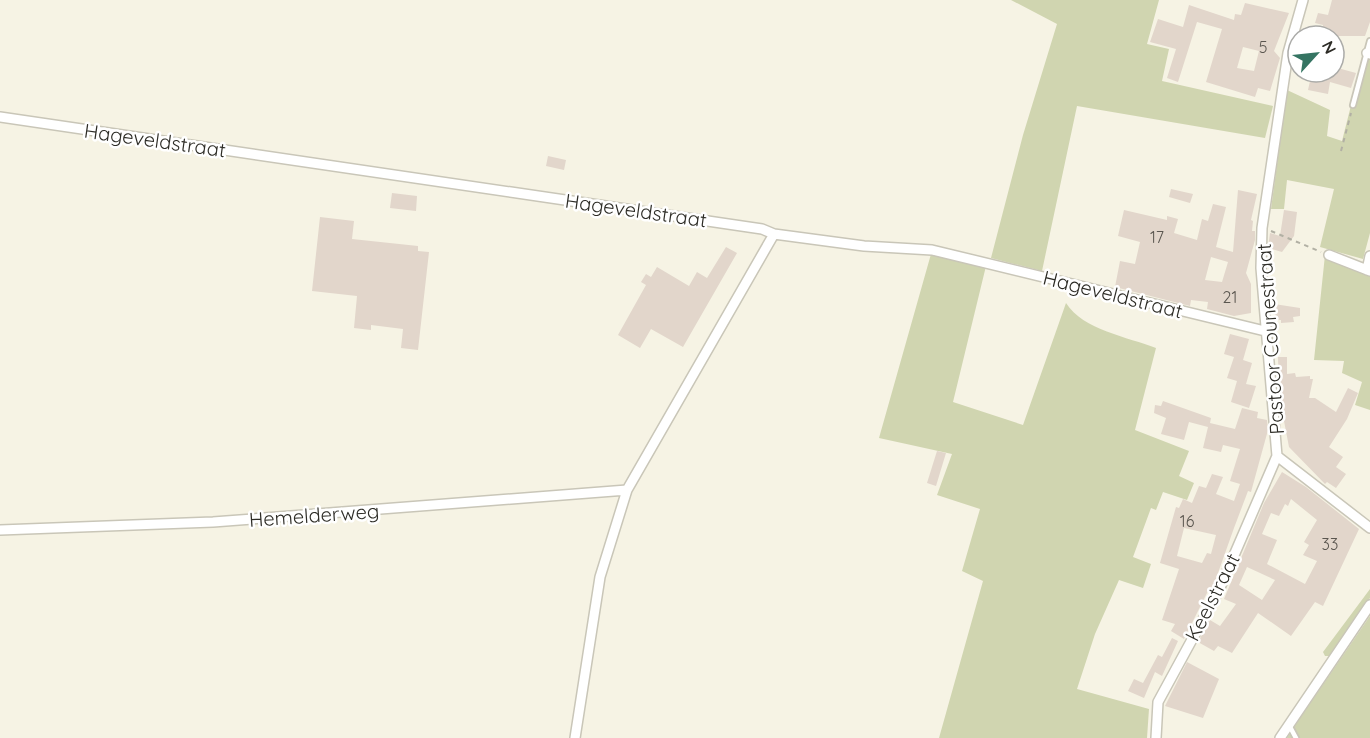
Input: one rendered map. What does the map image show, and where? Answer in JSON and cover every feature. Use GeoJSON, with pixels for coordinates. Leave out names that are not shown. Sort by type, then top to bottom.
{"type":"FeatureCollection","features":[{"type":"Feature","properties":{"kind":"street","name":"Pastoor Counestraat"},"geometry":{"type":"LineString","coordinates":[[1303,0],[1288,53],[1262,228],[1261,268],[1265,331],[1277,456],[1370,528]]}},
{"type":"Feature","properties":{"kind":"street","name":"Hageveldstraat"},"geometry":{"type":"LineString","coordinates":[[0,117],[762,229],[774,234],[864,246],[932,250],[1265,331]]}},
{"type":"Feature","properties":{"kind":"street"},"geometry":{"type":"LineString","coordinates":[[575,738],[600,577],[627,490],[774,234]]}},
{"type":"Feature","properties":{"kind":"street"},"geometry":{"type":"LineString","coordinates":[[1329,255],[1368,270],[1370,256]]}},
{"type":"Feature","properties":{"kind":"street","name":"Keelstraat"},"geometry":{"type":"LineString","coordinates":[[1156,738],[1158,702],[1218,590],[1277,456]]}},
{"type":"Feature","properties":{"kind":"street","name":"Hemelderweg"},"geometry":{"type":"LineString","coordinates":[[0,530],[213,522],[627,490]]}},
{"type":"Feature","properties":{"kind":"street"},"geometry":{"type":"LineString","coordinates":[[1280,738],[1370,605]]}},
{"type":"Feature","properties":{"kind":"lane"},"geometry":{"type":"LineString","coordinates":[[1353,105],[1370,41]]}},
{"type":"Feature","properties":{"kind":"lane"},"geometry":{"type":"LineString","coordinates":[[1289,725],[1296,738]]}},
{"type":"Feature","properties":{"kind":"path"},"geometry":{"type":"LineString","coordinates":[[1341,151],[1353,105]]}},
{"type":"Feature","properties":{"kind":"path"},"geometry":{"type":"LineString","coordinates":[[1262,228],[1329,255]]}},
{"type":"Feature","properties":{"kind":"green space"},"geometry":{"type":"Polygon","coordinates":[[[1011,0],[1159,0],[1147,44],[1169,49],[1162,81],[1273,106],[1265,138],[1077,106],[1042,271],[991,258],[1023,135],[1057,24],[1011,0]]]}},
{"type":"Feature","properties":{"kind":"green space"},"geometry":{"type":"Polygon","coordinates":[[[1368,58],[1370,58],[1370,233],[1363,259],[1320,247],[1334,189],[1287,180],[1284,209],[1271,209],[1287,90],[1330,110],[1327,136],[1342,141],[1359,74],[1364,75],[1368,58]]]}},
{"type":"Feature","properties":{"kind":"green space"},"geometry":{"type":"Polygon","coordinates":[[[931,254],[986,266],[953,402],[1023,425],[1066,303],[1083,320],[1107,332],[1156,348],[1135,430],[1189,451],[1179,476],[1194,483],[1187,500],[1163,492],[1156,510],[1151,508],[1133,557],[1151,564],[1143,588],[1119,580],[1095,634],[1077,689],[1149,709],[1147,738],[939,738],[983,581],[962,571],[980,509],[937,495],[952,454],[879,438],[931,254]]]}},
{"type":"Feature","properties":{"kind":"green space"},"geometry":{"type":"Polygon","coordinates":[[[1325,255],[1370,274],[1370,410],[1355,405],[1362,382],[1342,373],[1344,361],[1314,360],[1325,255]]]}},
{"type":"Feature","properties":{"kind":"green space"},"geometry":{"type":"Polygon","coordinates":[[[1370,589],[1370,598],[1331,656],[1325,656],[1323,652],[1370,589]]]}},
{"type":"Feature","properties":{"kind":"green space"},"geometry":{"type":"Polygon","coordinates":[[[1370,616],[1370,738],[1287,738],[1298,721],[1370,616]]]}},
{"type":"Feature","properties":{"kind":"building"},"geometry":{"type":"Polygon","coordinates":[[[1332,0],[1370,0],[1370,22],[1365,36],[1346,36],[1346,24],[1315,23],[1318,13],[1328,15],[1332,0]]]}},
{"type":"Feature","properties":{"kind":"building"},"geometry":{"type":"Polygon","coordinates":[[[1245,3],[1289,13],[1274,51],[1280,58],[1270,91],[1258,88],[1255,97],[1206,82],[1222,29],[1197,22],[1178,82],[1167,78],[1176,49],[1150,42],[1158,19],[1183,27],[1189,5],[1234,20],[1235,14],[1241,15],[1245,3]],[[1243,47],[1237,68],[1254,71],[1259,51],[1243,47]]]}},
{"type":"Feature","properties":{"kind":"building"},"geometry":{"type":"Polygon","coordinates":[[[1346,70],[1356,73],[1351,88],[1337,84],[1346,84],[1346,70]]]}},
{"type":"Feature","properties":{"kind":"building"},"geometry":{"type":"Polygon","coordinates":[[[1309,84],[1330,84],[1328,94],[1308,90],[1309,84]]]}},
{"type":"Feature","properties":{"kind":"building"},"geometry":{"type":"Polygon","coordinates":[[[548,156],[566,160],[564,170],[546,166],[548,156]]]}},
{"type":"Feature","properties":{"kind":"building"},"geometry":{"type":"Polygon","coordinates":[[[1171,189],[1193,194],[1190,203],[1169,197],[1171,189]]]}},
{"type":"Feature","properties":{"kind":"building"},"geometry":{"type":"Polygon","coordinates":[[[1238,190],[1257,194],[1251,220],[1255,240],[1246,273],[1251,284],[1251,313],[1234,316],[1207,309],[1208,302],[1191,300],[1190,306],[1115,287],[1120,261],[1135,264],[1140,242],[1118,236],[1124,210],[1167,220],[1167,216],[1178,219],[1174,233],[1197,240],[1202,219],[1208,221],[1213,204],[1226,207],[1216,247],[1233,252],[1238,190]],[[1211,257],[1205,280],[1222,282],[1228,262],[1211,257]]]}},
{"type":"Feature","properties":{"kind":"building"},"geometry":{"type":"Polygon","coordinates":[[[392,193],[417,196],[416,211],[390,208],[392,193]]]}},
{"type":"Feature","properties":{"kind":"building"},"geometry":{"type":"Polygon","coordinates":[[[1284,210],[1297,212],[1294,236],[1282,252],[1268,248],[1270,233],[1280,236],[1284,210]]]}},
{"type":"Feature","properties":{"kind":"building"},"geometry":{"type":"Polygon","coordinates":[[[320,217],[354,221],[352,239],[418,246],[418,251],[429,252],[418,350],[401,348],[403,329],[371,325],[371,330],[354,328],[357,296],[312,291],[320,217]]]}},
{"type":"Feature","properties":{"kind":"building"},"geometry":{"type":"Polygon","coordinates":[[[726,247],[737,253],[683,347],[651,329],[640,348],[618,335],[646,285],[641,282],[646,274],[651,277],[657,267],[689,286],[697,272],[707,278],[726,247]]]}},
{"type":"Feature","properties":{"kind":"building"},"geometry":{"type":"Polygon","coordinates":[[[1274,304],[1300,308],[1300,316],[1293,317],[1294,322],[1281,323],[1281,320],[1276,320],[1274,304]]]}},
{"type":"Feature","properties":{"kind":"building"},"geometry":{"type":"Polygon","coordinates":[[[1230,334],[1249,339],[1243,360],[1252,363],[1246,384],[1256,386],[1249,408],[1231,402],[1237,381],[1227,378],[1234,357],[1224,354],[1230,334]]]}},
{"type":"Feature","properties":{"kind":"building"},"geometry":{"type":"Polygon","coordinates":[[[1278,357],[1287,357],[1287,374],[1295,373],[1296,377],[1310,376],[1310,379],[1313,379],[1309,398],[1315,398],[1336,412],[1348,388],[1358,393],[1347,419],[1329,447],[1343,457],[1336,467],[1346,474],[1336,488],[1327,482],[1325,484],[1289,447],[1279,395],[1278,357]]]}},
{"type":"Feature","properties":{"kind":"building"},"geometry":{"type":"Polygon","coordinates":[[[1163,401],[1211,418],[1210,423],[1235,429],[1242,408],[1258,412],[1257,418],[1267,420],[1268,430],[1251,492],[1248,491],[1213,587],[1210,592],[1208,591],[1184,639],[1171,631],[1175,624],[1162,620],[1179,569],[1160,563],[1176,507],[1179,508],[1183,499],[1192,503],[1199,486],[1206,488],[1212,474],[1223,477],[1216,494],[1234,501],[1240,484],[1230,481],[1240,449],[1223,445],[1221,452],[1203,448],[1208,427],[1189,422],[1184,440],[1161,434],[1166,418],[1154,413],[1155,405],[1161,406],[1163,401]],[[1184,528],[1177,556],[1202,563],[1207,553],[1211,554],[1216,535],[1184,528]]]}},
{"type":"Feature","properties":{"kind":"building"},"geometry":{"type":"Polygon","coordinates":[[[937,451],[946,453],[936,486],[927,483],[937,451]]]}},
{"type":"Feature","properties":{"kind":"building"},"geometry":{"type":"Polygon","coordinates":[[[1282,472],[1306,487],[1359,529],[1323,606],[1315,602],[1291,636],[1258,613],[1232,653],[1218,646],[1214,651],[1198,642],[1210,620],[1220,626],[1236,604],[1224,599],[1264,503],[1282,472]],[[1291,499],[1288,506],[1285,504],[1279,516],[1271,513],[1262,534],[1277,540],[1267,564],[1305,584],[1317,561],[1303,555],[1309,545],[1304,542],[1317,520],[1291,499]],[[1247,567],[1239,585],[1262,600],[1275,580],[1247,567]]]}},
{"type":"Feature","properties":{"kind":"building"},"geometry":{"type":"Polygon","coordinates":[[[1172,638],[1178,641],[1162,676],[1155,672],[1144,698],[1128,691],[1134,679],[1143,683],[1158,655],[1162,657],[1172,638]]]}},
{"type":"Feature","properties":{"kind":"building"},"geometry":{"type":"Polygon","coordinates":[[[1187,662],[1219,679],[1203,718],[1165,706],[1187,662]]]}}]}
